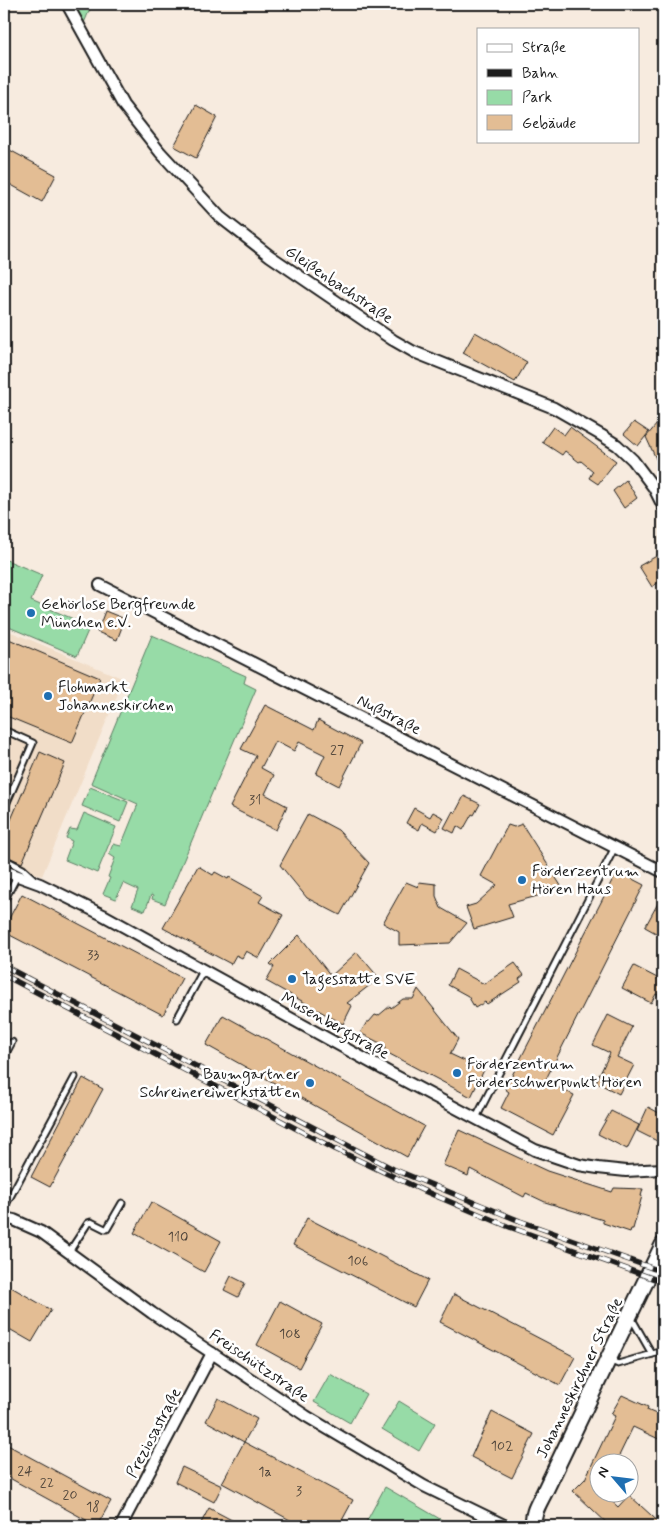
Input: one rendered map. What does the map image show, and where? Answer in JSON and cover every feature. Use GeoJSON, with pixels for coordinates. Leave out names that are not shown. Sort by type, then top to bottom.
{"type":"FeatureCollection","features":[{"type":"Feature","properties":{"kind":"street","name":"Gleißenbachstraße"},"geometry":{"type":"LineString","coordinates":[[67,4],[123,105],[160,152],[226,222],[270,256],[393,340],[414,352],[554,408],[617,445],[633,460],[654,488],[663,506]]}},
{"type":"Feature","properties":{"kind":"street","name":"Nußstraße"},"geometry":{"type":"LineString","coordinates":[[100,585],[663,872]]}},
{"type":"Feature","properties":{"kind":"street","name":"Musenbergstraße"},"geometry":{"type":"LineString","coordinates":[[4,871],[40,884],[103,915],[535,1150],[579,1165],[626,1171],[663,1169]]}},
{"type":"Feature","properties":{"kind":"street","name":"Freischützstraße"},"geometry":{"type":"LineString","coordinates":[[4,1218],[14,1220],[41,1232],[152,1313],[306,1416],[424,1486],[506,1526]]}},
{"type":"Feature","properties":{"kind":"street","name":"Johanneskirchner Straße"},"geometry":{"type":"LineString","coordinates":[[534,1526],[535,1513],[663,1245]]}},
{"type":"Feature","properties":{"kind":"street","name":"Preziosastraße"},"geometry":{"type":"LineString","coordinates":[[121,1526],[212,1353]]}},
{"type":"Feature","properties":{"kind":"lane"},"geometry":{"type":"LineString","coordinates":[[4,730],[33,743],[4,809]]}},
{"type":"Feature","properties":{"kind":"lane"},"geometry":{"type":"LineString","coordinates":[[476,1119],[615,847]]}},
{"type":"Feature","properties":{"kind":"lane"},"geometry":{"type":"LineString","coordinates":[[4,859],[23,869],[40,884]]}},
{"type":"Feature","properties":{"kind":"lane"},"geometry":{"type":"LineString","coordinates":[[4,901],[17,876]]}},
{"type":"Feature","properties":{"kind":"lane"},"geometry":{"type":"LineString","coordinates":[[177,1019],[203,971]]}},
{"type":"Feature","properties":{"kind":"lane"},"geometry":{"type":"LineString","coordinates":[[4,1057],[12,1042]]}},
{"type":"Feature","properties":{"kind":"lane"},"geometry":{"type":"LineString","coordinates":[[4,1208],[75,1077]]}},
{"type":"Feature","properties":{"kind":"lane"},"geometry":{"type":"LineString","coordinates":[[69,1252],[88,1223],[91,1222],[107,1229],[122,1203]]}},
{"type":"Feature","properties":{"kind":"lane"},"geometry":{"type":"LineString","coordinates":[[630,1316],[652,1354]]}},
{"type":"Feature","properties":{"kind":"lane"},"geometry":{"type":"LineString","coordinates":[[609,1360],[618,1364],[663,1351]]}},
{"type":"Feature","properties":{"kind":"shaded area"},"geometry":{"type":"Polygon","coordinates":[[[4,629],[124,679],[42,876],[4,862],[4,629]]]}},
{"type":"Feature","properties":{"kind":"green space"},"geometry":{"type":"Polygon","coordinates":[[[73,4],[92,4],[84,23],[73,4]]]}},
{"type":"Feature","properties":{"kind":"green space","name":"Gehörlose Bergfreunde München e.V."},"geometry":{"type":"Polygon","coordinates":[[[4,559],[42,575],[31,601],[90,626],[77,656],[4,625],[4,559]]]}},
{"type":"Feature","properties":{"kind":"green space"},"geometry":{"type":"Polygon","coordinates":[[[152,635],[246,676],[244,683],[256,689],[165,904],[152,899],[153,896],[151,895],[145,911],[132,906],[138,890],[123,883],[116,899],[103,894],[110,878],[108,877],[115,858],[109,854],[113,844],[121,846],[138,804],[91,783],[152,635]]]}},
{"type":"Feature","properties":{"kind":"green space"},"geometry":{"type":"Polygon","coordinates":[[[90,787],[128,802],[120,822],[82,806],[90,787]]]}},
{"type":"Feature","properties":{"kind":"green space"},"geometry":{"type":"Polygon","coordinates":[[[84,813],[116,827],[97,873],[65,860],[72,841],[66,838],[70,829],[77,830],[84,813]]]}},
{"type":"Feature","properties":{"kind":"green space"},"geometry":{"type":"Polygon","coordinates":[[[330,1374],[366,1394],[350,1423],[314,1402],[330,1374]]]}},
{"type":"Feature","properties":{"kind":"green space"},"geometry":{"type":"Polygon","coordinates":[[[399,1401],[435,1423],[419,1451],[382,1429],[399,1401]]]}},
{"type":"Feature","properties":{"kind":"green space"},"geometry":{"type":"Polygon","coordinates":[[[385,1487],[452,1526],[364,1526],[385,1487]]]}},
{"type":"Feature","properties":{"kind":"building"},"geometry":{"type":"Polygon","coordinates":[[[196,105],[217,117],[196,158],[174,146],[196,105]]]}},
{"type":"Feature","properties":{"kind":"building"},"geometry":{"type":"Polygon","coordinates":[[[4,147],[56,175],[42,202],[4,181],[4,147]]]}},
{"type":"Feature","properties":{"kind":"building"},"geometry":{"type":"Polygon","coordinates":[[[475,332],[527,362],[515,382],[463,353],[475,332]]]}},
{"type":"Feature","properties":{"kind":"building"},"geometry":{"type":"Polygon","coordinates":[[[634,422],[649,432],[638,446],[624,434],[634,422]]]}},
{"type":"Feature","properties":{"kind":"building"},"geometry":{"type":"Polygon","coordinates":[[[657,424],[663,429],[663,474],[646,437],[657,424]]]}},
{"type":"Feature","properties":{"kind":"building"},"geometry":{"type":"Polygon","coordinates":[[[553,427],[564,435],[570,427],[616,461],[598,484],[589,478],[593,471],[581,461],[579,462],[565,451],[562,455],[542,442],[553,427]]]}},
{"type":"Feature","properties":{"kind":"building"},"geometry":{"type":"Polygon","coordinates":[[[626,480],[637,498],[624,508],[613,491],[626,480]]]}},
{"type":"Feature","properties":{"kind":"building"},"geometry":{"type":"Polygon","coordinates":[[[660,554],[663,559],[663,579],[652,587],[639,566],[660,554]]]}},
{"type":"Feature","properties":{"kind":"building"},"geometry":{"type":"Polygon","coordinates":[[[105,611],[125,619],[117,640],[97,632],[105,611]]]}},
{"type":"Feature","properties":{"kind":"building","name":"Flohmarkt Johanneskirchen"},"geometry":{"type":"Polygon","coordinates":[[[4,637],[100,678],[72,743],[4,715],[4,637]]]}},
{"type":"Feature","properties":{"kind":"building"},"geometry":{"type":"Polygon","coordinates":[[[265,705],[314,730],[318,720],[361,743],[339,786],[316,774],[325,755],[299,742],[294,751],[275,741],[261,768],[274,775],[265,794],[287,806],[276,830],[230,807],[256,756],[241,749],[265,705]]]}},
{"type":"Feature","properties":{"kind":"building"},"geometry":{"type":"Polygon","coordinates":[[[40,752],[65,763],[22,863],[4,855],[4,836],[40,752]]]}},
{"type":"Feature","properties":{"kind":"building"},"geometry":{"type":"Polygon","coordinates":[[[464,796],[480,804],[463,830],[457,826],[454,833],[444,828],[464,796]]]}},
{"type":"Feature","properties":{"kind":"building"},"geometry":{"type":"Polygon","coordinates":[[[414,808],[430,817],[433,812],[444,818],[437,831],[422,823],[419,830],[406,823],[414,808]]]}},
{"type":"Feature","properties":{"kind":"building"},"geometry":{"type":"Polygon","coordinates":[[[308,814],[338,830],[369,863],[340,915],[307,898],[280,865],[308,814]]]}},
{"type":"Feature","properties":{"kind":"building","name":"Förderzentrum Hören Haus"},"geometry":{"type":"Polygon","coordinates":[[[522,824],[563,889],[508,904],[513,917],[474,929],[466,907],[476,904],[497,885],[481,876],[508,825],[514,827],[522,824]]]}},
{"type":"Feature","properties":{"kind":"building"},"geometry":{"type":"Polygon","coordinates":[[[198,866],[213,875],[215,872],[228,879],[229,877],[263,896],[259,902],[283,915],[259,958],[246,951],[242,958],[236,955],[231,964],[163,928],[198,866]]]}},
{"type":"Feature","properties":{"kind":"building"},"geometry":{"type":"Polygon","coordinates":[[[617,871],[644,885],[545,1081],[574,1095],[553,1135],[501,1108],[509,1092],[505,1089],[617,871]]]}},
{"type":"Feature","properties":{"kind":"building"},"geometry":{"type":"Polygon","coordinates":[[[406,882],[418,887],[419,882],[436,884],[436,896],[441,908],[467,923],[450,943],[399,945],[399,932],[383,923],[406,882]]]}},
{"type":"Feature","properties":{"kind":"building"},"geometry":{"type":"Polygon","coordinates":[[[22,894],[182,978],[163,1015],[4,932],[4,928],[22,894]]]}},
{"type":"Feature","properties":{"kind":"building"},"geometry":{"type":"Polygon","coordinates":[[[663,894],[663,937],[645,927],[663,894]]]}},
{"type":"Feature","properties":{"kind":"building","name":"Tagesstatte SVE"},"geometry":{"type":"Polygon","coordinates":[[[299,935],[331,976],[357,952],[379,978],[347,1003],[352,1006],[343,1024],[266,981],[274,967],[270,964],[299,935]]]}},
{"type":"Feature","properties":{"kind":"building"},"geometry":{"type":"Polygon","coordinates":[[[515,963],[524,975],[519,979],[521,982],[487,1004],[485,1002],[475,1008],[468,996],[448,985],[456,969],[484,984],[515,963]]]}},
{"type":"Feature","properties":{"kind":"building"},"geometry":{"type":"Polygon","coordinates":[[[634,966],[663,981],[663,998],[656,994],[651,1003],[622,988],[634,966]]]}},
{"type":"Feature","properties":{"kind":"building"},"geometry":{"type":"Polygon","coordinates":[[[418,989],[458,1039],[450,1054],[484,1070],[471,1097],[384,1051],[386,1046],[360,1033],[367,1022],[375,1015],[378,1016],[390,1006],[391,1008],[403,999],[413,999],[418,989]]]}},
{"type":"Feature","properties":{"kind":"building","name":"Baumgartner Schreinereiwerkstätten"},"geometry":{"type":"Polygon","coordinates":[[[223,1015],[424,1126],[407,1157],[206,1045],[223,1015]]]}},
{"type":"Feature","properties":{"kind":"building"},"geometry":{"type":"Polygon","coordinates":[[[608,1015],[632,1027],[617,1057],[634,1065],[619,1094],[596,1082],[610,1053],[593,1045],[608,1015]]]}},
{"type":"Feature","properties":{"kind":"building"},"geometry":{"type":"Polygon","coordinates":[[[83,1078],[103,1089],[50,1187],[31,1177],[83,1078]]]}},
{"type":"Feature","properties":{"kind":"building"},"geometry":{"type":"Polygon","coordinates":[[[648,1107],[663,1115],[663,1144],[637,1131],[648,1107]]]}},
{"type":"Feature","properties":{"kind":"building"},"geometry":{"type":"Polygon","coordinates":[[[611,1111],[639,1125],[627,1149],[598,1134],[611,1111]]]}},
{"type":"Feature","properties":{"kind":"building"},"geometry":{"type":"Polygon","coordinates":[[[459,1130],[547,1171],[612,1192],[614,1188],[643,1189],[633,1229],[630,1232],[603,1223],[603,1220],[545,1202],[526,1193],[524,1197],[470,1169],[468,1176],[443,1165],[459,1130]]]}},
{"type":"Feature","properties":{"kind":"building"},"geometry":{"type":"Polygon","coordinates":[[[151,1202],[221,1241],[204,1272],[134,1233],[151,1202]]]}},
{"type":"Feature","properties":{"kind":"building"},"geometry":{"type":"Polygon","coordinates":[[[307,1218],[428,1280],[414,1307],[293,1245],[307,1218]]]}},
{"type":"Feature","properties":{"kind":"building"},"geometry":{"type":"Polygon","coordinates":[[[231,1276],[245,1283],[238,1297],[224,1290],[231,1276]]]}},
{"type":"Feature","properties":{"kind":"building"},"geometry":{"type":"Polygon","coordinates":[[[11,1287],[51,1310],[32,1342],[4,1326],[4,1300],[11,1287]]]}},
{"type":"Feature","properties":{"kind":"building"},"geometry":{"type":"Polygon","coordinates":[[[454,1294],[575,1357],[560,1385],[440,1322],[454,1294]]]}},
{"type":"Feature","properties":{"kind":"building"},"geometry":{"type":"Polygon","coordinates":[[[280,1301],[322,1324],[299,1368],[257,1345],[280,1301]]]}},
{"type":"Feature","properties":{"kind":"building"},"geometry":{"type":"Polygon","coordinates":[[[622,1395],[648,1407],[647,1410],[663,1417],[663,1441],[633,1427],[621,1452],[598,1452],[615,1416],[611,1414],[622,1395]]]}},
{"type":"Feature","properties":{"kind":"building"},"geometry":{"type":"Polygon","coordinates":[[[218,1398],[257,1419],[244,1442],[206,1421],[218,1398]]]}},
{"type":"Feature","properties":{"kind":"building"},"geometry":{"type":"Polygon","coordinates":[[[492,1412],[534,1434],[512,1478],[471,1457],[492,1412]]]}},
{"type":"Feature","properties":{"kind":"building"},"geometry":{"type":"Polygon","coordinates":[[[244,1442],[353,1500],[339,1526],[301,1526],[222,1483],[244,1442]]]}},
{"type":"Feature","properties":{"kind":"building"},"geometry":{"type":"Polygon","coordinates":[[[4,1443],[111,1501],[97,1526],[4,1475],[4,1443]]]}},
{"type":"Feature","properties":{"kind":"building"},"geometry":{"type":"Polygon","coordinates":[[[182,1467],[222,1486],[214,1502],[175,1482],[182,1467]]]}},
{"type":"Feature","properties":{"kind":"building"},"geometry":{"type":"Polygon","coordinates":[[[590,1468],[590,1502],[613,1502],[618,1507],[623,1502],[637,1502],[663,1526],[610,1526],[573,1491],[585,1479],[590,1468]]]}},
{"type":"Feature","properties":{"kind":"building"},"geometry":{"type":"Polygon","coordinates":[[[209,1508],[243,1526],[207,1526],[201,1523],[209,1508]]]}},
{"type":"Feature","properties":{"kind":"railway"},"geometry":{"type":"LineString","coordinates":[[4,966],[393,1169],[520,1221],[663,1272]]}},
{"type":"Feature","properties":{"kind":"railway"},"geometry":{"type":"LineString","coordinates":[[4,975],[335,1149],[422,1190],[507,1226],[663,1282]]}},
{"type":"Feature","properties":{"kind":"place","name":"Gehörlose Bergfreunde München e.V."},"geometry":{"type":"Point","coordinates":[31,613]}},
{"type":"Feature","properties":{"kind":"place","name":"Flohmarkt Johanneskirchen"},"geometry":{"type":"Point","coordinates":[48,696]}},
{"type":"Feature","properties":{"kind":"place","name":"Förderzentrum Hören Haus"},"geometry":{"type":"Point","coordinates":[522,880]}},
{"type":"Feature","properties":{"kind":"place","name":"Tagesstatte SVE"},"geometry":{"type":"Point","coordinates":[292,979]}},
{"type":"Feature","properties":{"kind":"place","name":"Förderzentrum Förderschwerpunkt Hören"},"geometry":{"type":"Point","coordinates":[457,1073]}},
{"type":"Feature","properties":{"kind":"place","name":"Baumgartner Schreinereiwerkstätten"},"geometry":{"type":"Point","coordinates":[310,1083]}}]}
